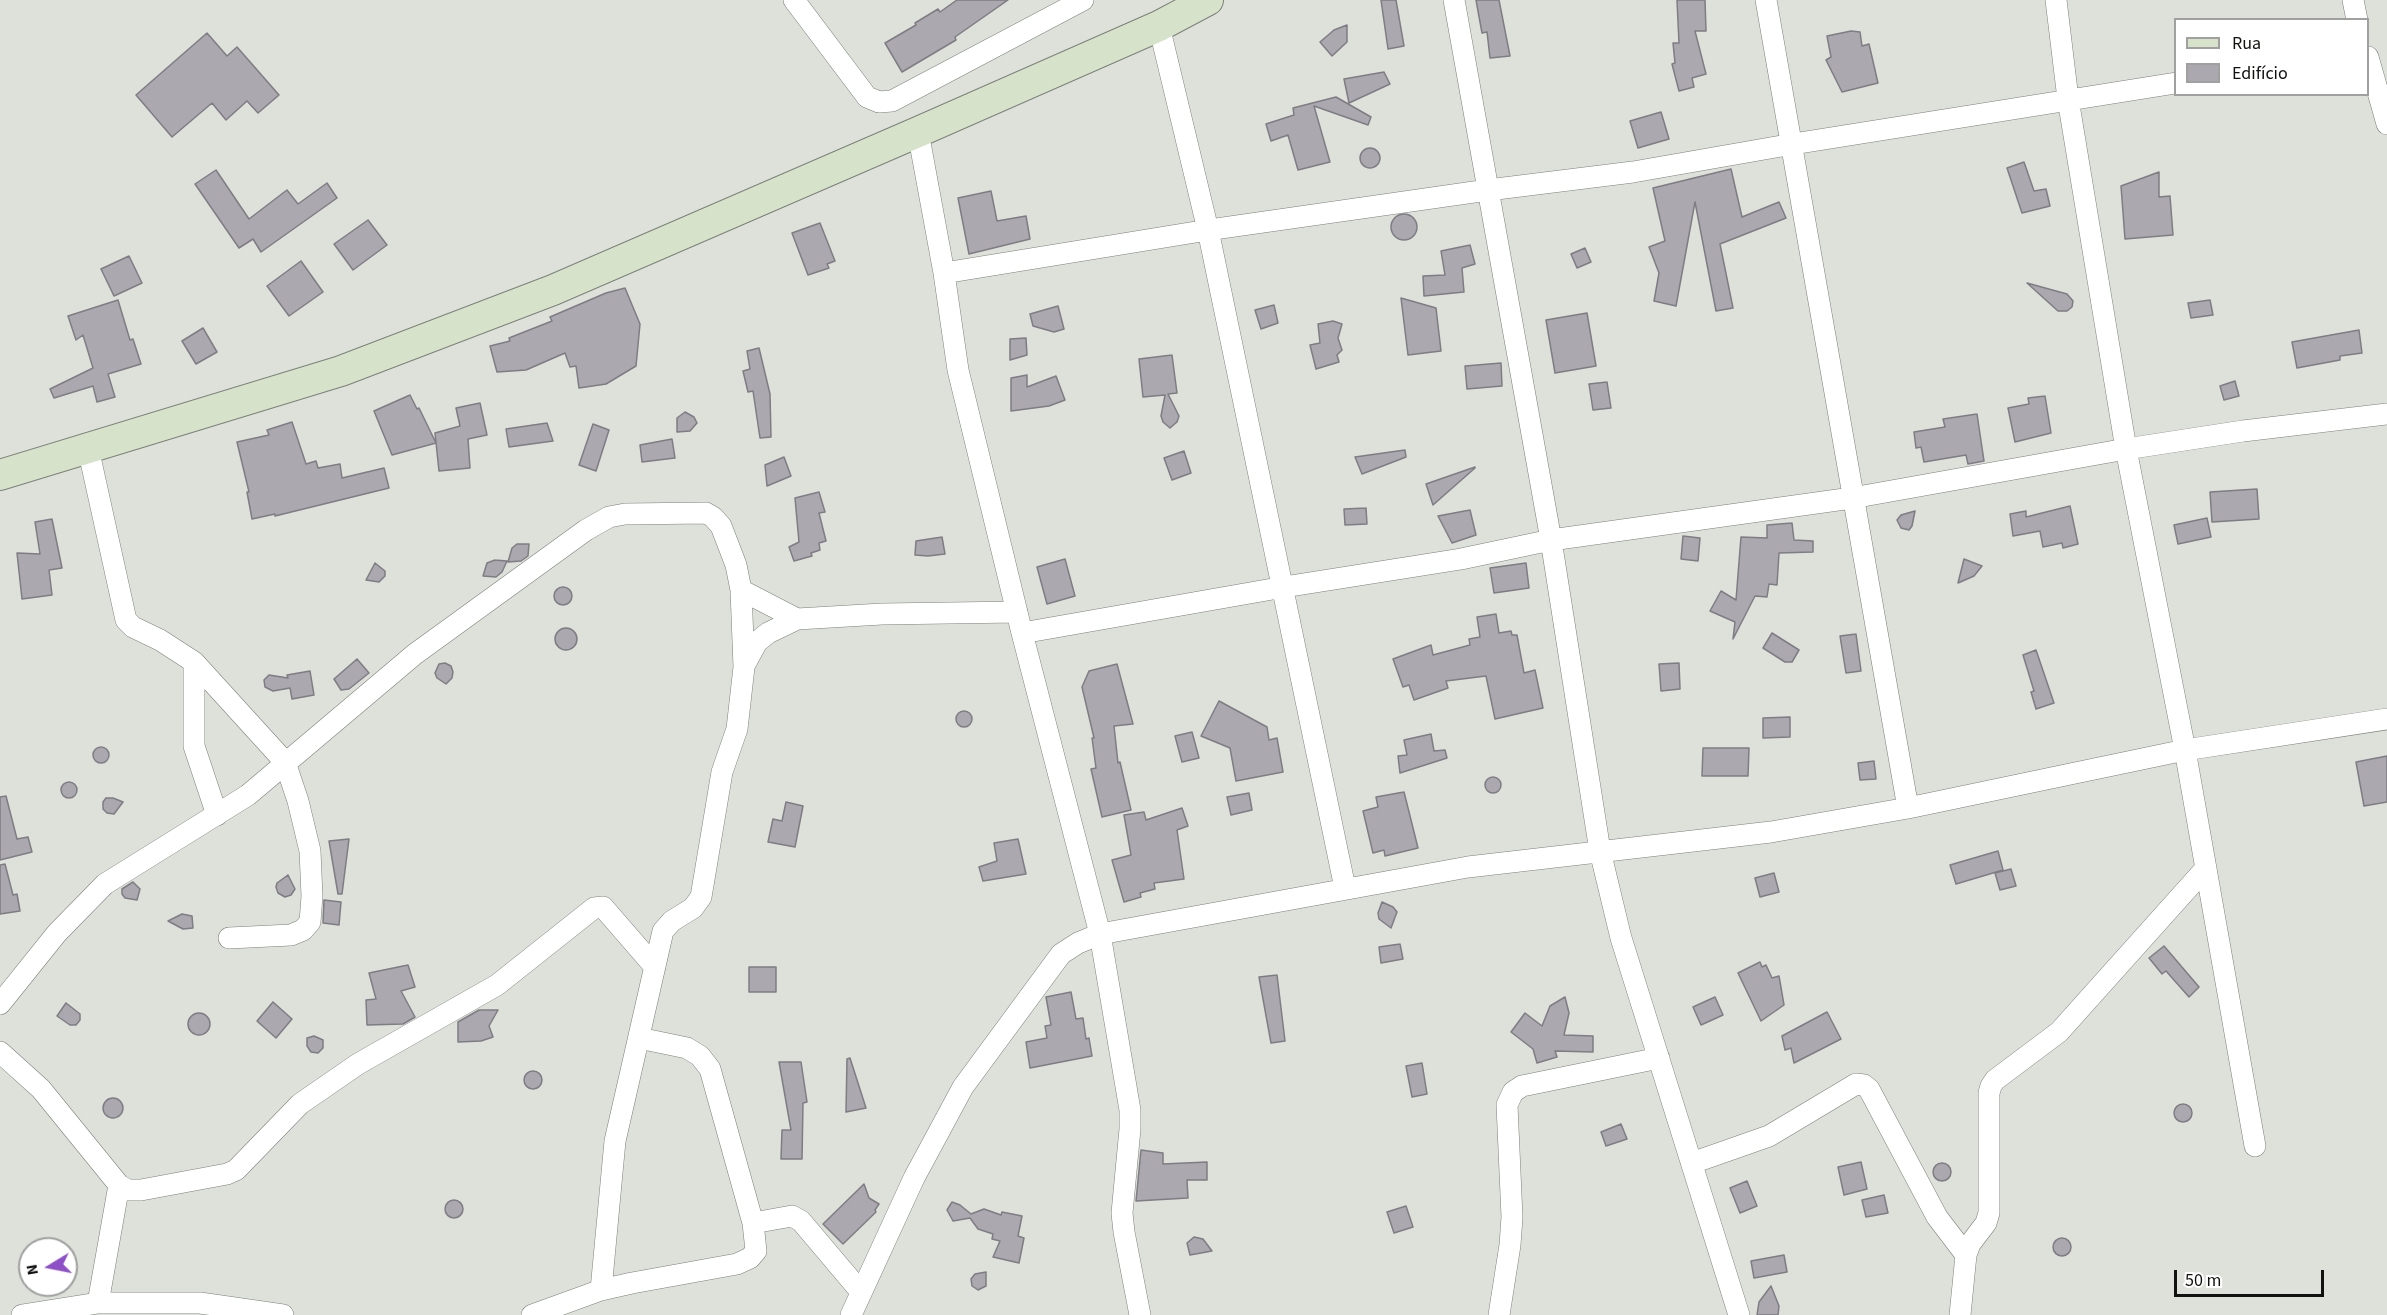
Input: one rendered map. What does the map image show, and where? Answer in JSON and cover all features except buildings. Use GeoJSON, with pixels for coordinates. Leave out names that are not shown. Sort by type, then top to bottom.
{"type":"FeatureCollection","features":[{"type":"Feature","properties":{"kind":"main road"},"geometry":{"type":"LineString","coordinates":[[0,476],[352,367],[553,290],[1159,26],[1208,0]]}},
{"type":"Feature","properties":{"kind":"street"},"geometry":{"type":"LineString","coordinates":[[794,0],[867,98],[879,102],[892,101],[1083,0]]}},
{"type":"Feature","properties":{"kind":"street"},"geometry":{"type":"LineString","coordinates":[[1454,0],[1551,540],[1600,851],[1621,938],[1739,1315]]}},
{"type":"Feature","properties":{"kind":"street"},"geometry":{"type":"LineString","coordinates":[[1766,0],[1908,808]]}},
{"type":"Feature","properties":{"kind":"street"},"geometry":{"type":"LineString","coordinates":[[2056,0],[2068,99],[2126,450],[2185,750],[2255,1146]]}},
{"type":"Feature","properties":{"kind":"street"},"geometry":{"type":"LineString","coordinates":[[2353,0],[2357,18]]}},
{"type":"Feature","properties":{"kind":"street"},"geometry":{"type":"LineString","coordinates":[[1159,26],[1209,230],[1345,888]]}},
{"type":"Feature","properties":{"kind":"street"},"geometry":{"type":"LineString","coordinates":[[2369,55],[2387,51]]}},
{"type":"Feature","properties":{"kind":"street"},"geometry":{"type":"LineString","coordinates":[[2369,62],[2387,124]]}},
{"type":"Feature","properties":{"kind":"street"},"geometry":{"type":"LineString","coordinates":[[944,273],[1209,230],[1488,190],[1633,172],[2174,83]]}},
{"type":"Feature","properties":{"kind":"street"},"geometry":{"type":"LineString","coordinates":[[918,132],[944,273],[958,370],[1022,633],[1100,934],[1130,1110],[1122,1212],[1140,1315]]}},
{"type":"Feature","properties":{"kind":"street"},"geometry":{"type":"LineString","coordinates":[[1022,633],[1284,587],[1461,560],[1551,540],[1852,498],[2243,431],[2387,414]]}},
{"type":"Feature","properties":{"kind":"street"},"geometry":{"type":"LineString","coordinates":[[88,448],[126,620],[133,627],[160,640],[194,662],[285,762],[298,801],[310,852],[310,922],[303,930],[291,935],[229,939]]}},
{"type":"Feature","properties":{"kind":"street"},"geometry":{"type":"LineString","coordinates":[[0,1004],[57,933],[105,884],[248,795],[415,654],[586,530],[609,517],[625,514],[705,513],[713,517],[721,526],[736,565],[741,590],[744,667],[736,729],[722,772],[701,897],[693,908],[672,921],[663,931],[615,1142],[602,1290]]}},
{"type":"Feature","properties":{"kind":"street"},"geometry":{"type":"LineString","coordinates":[[741,590],[797,619]]}},
{"type":"Feature","properties":{"kind":"street"},"geometry":{"type":"LineString","coordinates":[[744,667],[757,642],[768,633],[797,619],[882,614],[1017,612]]}},
{"type":"Feature","properties":{"kind":"street"},"geometry":{"type":"LineString","coordinates":[[194,662],[194,746],[217,815]]}},
{"type":"Feature","properties":{"kind":"street"},"geometry":{"type":"LineString","coordinates":[[851,1315],[914,1178],[963,1087],[1061,954],[1078,943],[1100,934],[1468,867],[1771,832],[1908,808],[2185,750],[2387,719]]}},
{"type":"Feature","properties":{"kind":"street"},"geometry":{"type":"LineString","coordinates":[[1960,1315],[1966,1254],[1970,1244],[1986,1223],[1989,1213],[1989,1093],[1991,1086],[1995,1080],[2059,1032],[2206,868]]}},
{"type":"Feature","properties":{"kind":"street"},"geometry":{"type":"LineString","coordinates":[[0,1052],[41,1089],[119,1185],[128,1190],[141,1190],[227,1174],[236,1170],[300,1104],[358,1065],[497,985],[594,908],[603,907],[655,967]]}},
{"type":"Feature","properties":{"kind":"street"},"geometry":{"type":"LineString","coordinates":[[532,1315],[556,1310],[602,1290],[737,1264],[750,1258],[756,1251],[753,1223],[710,1069],[700,1056],[687,1048],[639,1038]]}},
{"type":"Feature","properties":{"kind":"street"},"geometry":{"type":"LineString","coordinates":[[1499,1315],[1512,1217],[1507,1105],[1513,1092],[1522,1086],[1659,1058]]}},
{"type":"Feature","properties":{"kind":"street"},"geometry":{"type":"LineString","coordinates":[[1692,1163],[1769,1136],[1856,1084],[1864,1085],[1869,1089],[1932,1209],[1966,1254]]}},
{"type":"Feature","properties":{"kind":"street"},"geometry":{"type":"LineString","coordinates":[[98,1303],[119,1185]]}},
{"type":"Feature","properties":{"kind":"street"},"geometry":{"type":"LineString","coordinates":[[753,1223],[792,1216],[801,1221],[861,1292]]}},
{"type":"Feature","properties":{"kind":"street"},"geometry":{"type":"LineString","coordinates":[[22,1315],[98,1303],[200,1303],[283,1315]]}}]}
